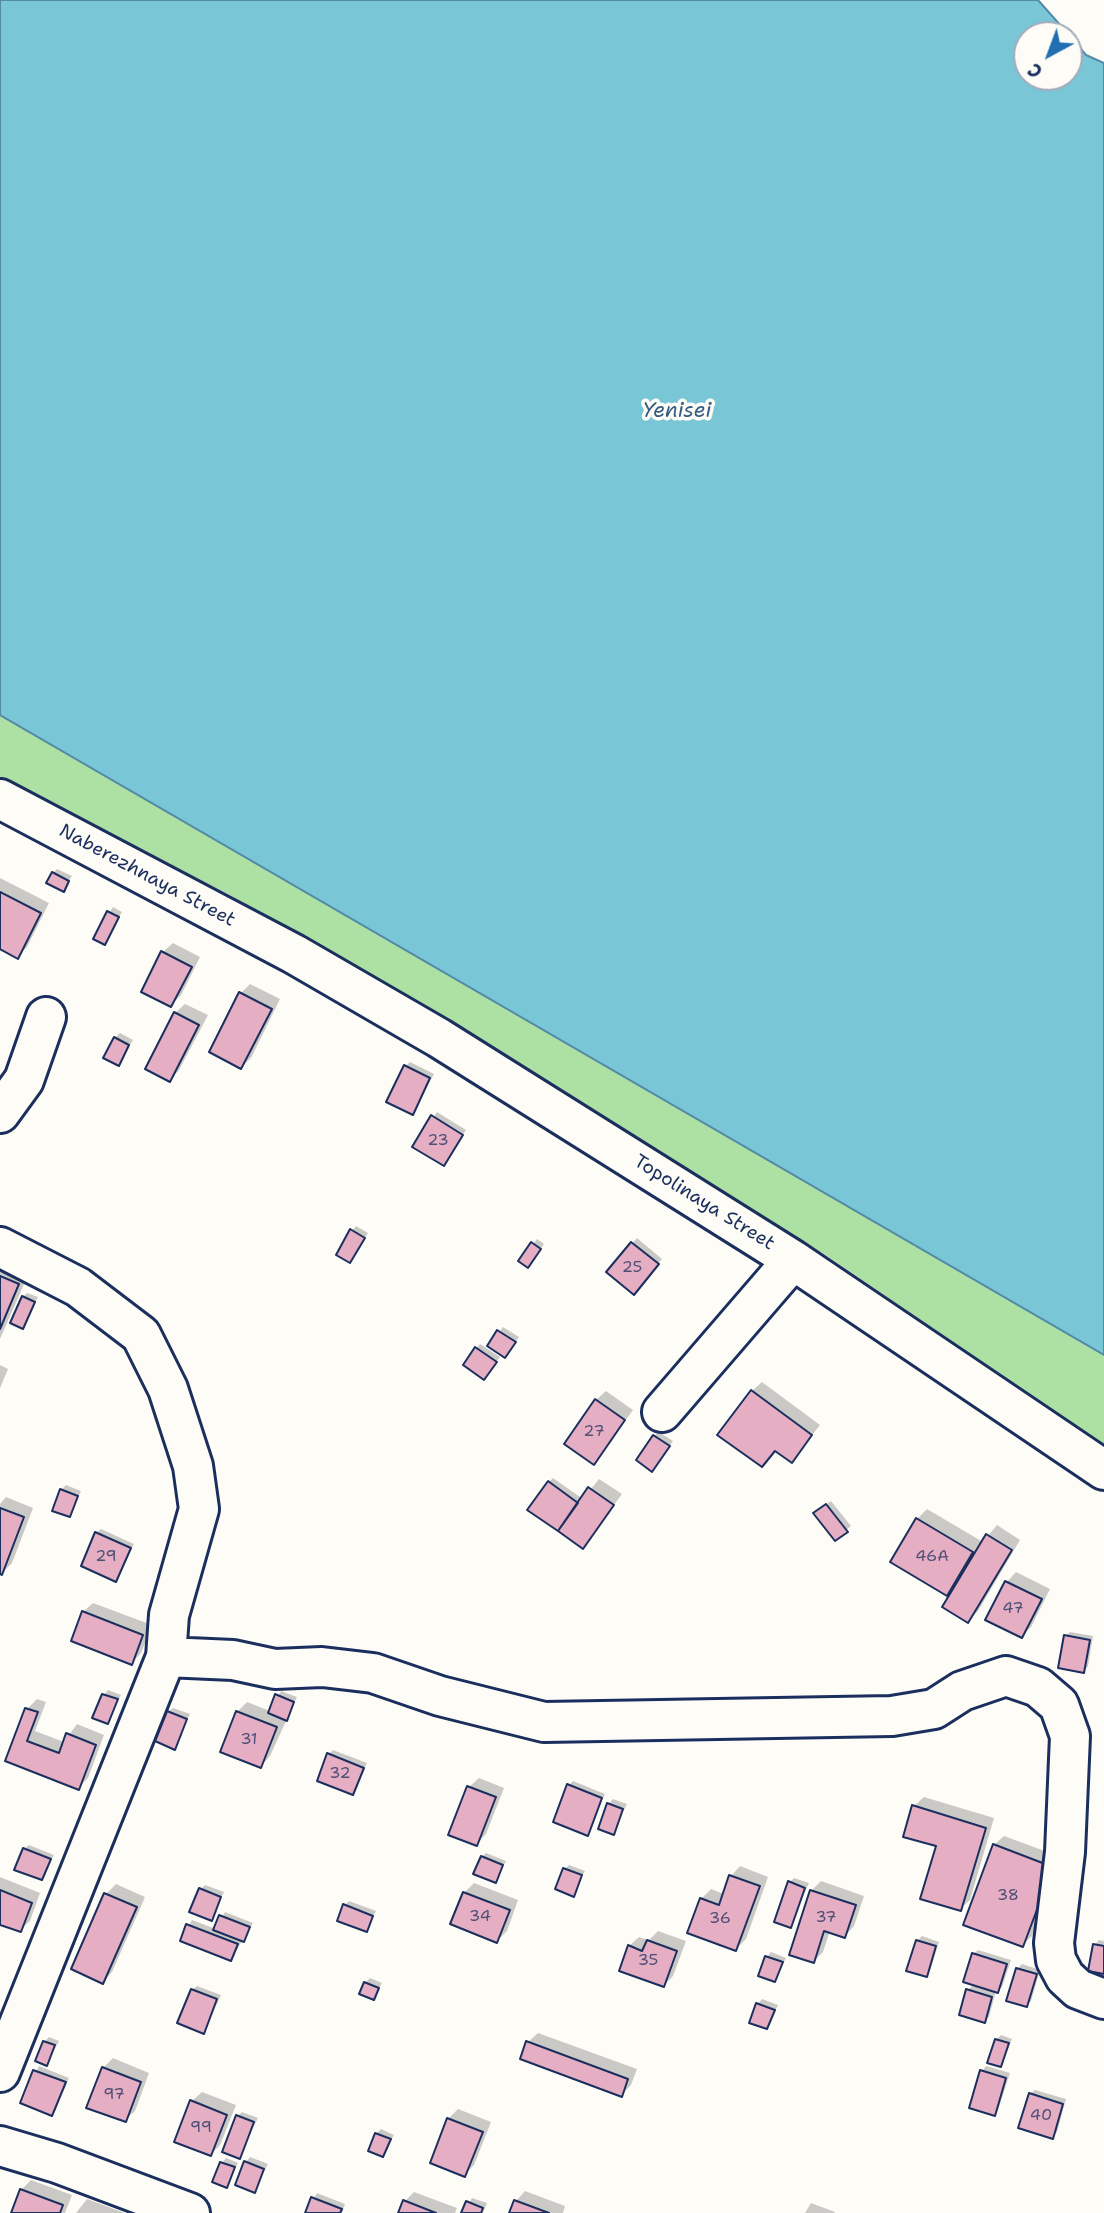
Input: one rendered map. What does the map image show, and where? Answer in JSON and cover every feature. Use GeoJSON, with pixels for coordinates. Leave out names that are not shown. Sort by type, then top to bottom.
{"type":"FeatureCollection","features":[{"type":"Feature","properties":{"kind":"street","name":"Naberezhnaya Street"},"geometry":{"type":"LineString","coordinates":[[0,800],[293,954]]}},
{"type":"Feature","properties":{"kind":"street","name":"Topolinaya Street"},"geometry":{"type":"LineString","coordinates":[[293,954],[439,1038],[793,1260],[1104,1469]]}},
{"type":"Feature","properties":{"kind":"street"},"geometry":{"type":"LineString","coordinates":[[0,1113],[24,1080],[46,1017]]}},
{"type":"Feature","properties":{"kind":"street"},"geometry":{"type":"LineString","coordinates":[[0,1247],[78,1287],[141,1335],[168,1389],[194,1466],[199,1509],[169,1615],[166,1657],[0,2073]]}},
{"type":"Feature","properties":{"kind":"street"},"geometry":{"type":"LineString","coordinates":[[662,1412],[793,1260]]}},
{"type":"Feature","properties":{"kind":"street"},"geometry":{"type":"LineString","coordinates":[[166,1657],[233,1661],[275,1669],[322,1667],[373,1673],[440,1696],[544,1722],[892,1716],[934,1709],[962,1691],[1006,1676],[1038,1687],[1059,1705],[1070,1736],[1065,1852],[1054,1943],[1056,1960],[1065,1977],[1078,1989],[1104,1999]]}},
{"type":"Feature","properties":{"kind":"street"},"geometry":{"type":"LineString","coordinates":[[0,2146],[57,2163],[190,2213]]}},
{"type":"Feature","properties":{"kind":"green space"},"geometry":{"type":"Polygon","coordinates":[[[0,715],[1104,1355],[1104,1445],[824,1254],[228,894],[0,780],[0,715]]]}},
{"type":"Feature","properties":{"kind":"water","name":"Yenisei"},"geometry":{"type":"Polygon","coordinates":[[[0,0],[1038,0],[1057,21],[1013,21],[1013,91],[1083,91],[1083,51],[1104,63],[1104,1355],[0,715],[0,0]]]}},
{"type":"Feature","properties":{"kind":"building"},"geometry":{"type":"Polygon","coordinates":[[[52,872],[69,881],[64,892],[46,883],[52,872]]]}},
{"type":"Feature","properties":{"kind":"building"},"geometry":{"type":"Polygon","coordinates":[[[0,892],[41,913],[18,959],[0,949],[0,892]]]}},
{"type":"Feature","properties":{"kind":"building"},"geometry":{"type":"Polygon","coordinates":[[[107,911],[119,917],[105,945],[93,939],[107,911]]]}},
{"type":"Feature","properties":{"kind":"building"},"geometry":{"type":"Polygon","coordinates":[[[161,951],[192,967],[171,1007],[141,992],[161,951]]]}},
{"type":"Feature","properties":{"kind":"building"},"geometry":{"type":"Polygon","coordinates":[[[239,992],[272,1009],[241,1069],[209,1052],[239,992]]]}},
{"type":"Feature","properties":{"kind":"building"},"geometry":{"type":"Polygon","coordinates":[[[174,1012],[199,1025],[170,1082],[145,1069],[174,1012]]]}},
{"type":"Feature","properties":{"kind":"building"},"geometry":{"type":"Polygon","coordinates":[[[114,1037],[129,1045],[119,1066],[103,1058],[114,1037]]]}},
{"type":"Feature","properties":{"kind":"building"},"geometry":{"type":"Polygon","coordinates":[[[404,1065],[430,1078],[413,1115],[386,1102],[404,1065]]]}},
{"type":"Feature","properties":{"kind":"building"},"geometry":{"type":"Polygon","coordinates":[[[431,1115],[463,1135],[444,1166],[412,1147],[431,1115]]]}},
{"type":"Feature","properties":{"kind":"building"},"geometry":{"type":"Polygon","coordinates":[[[350,1229],[365,1238],[350,1263],[336,1255],[350,1229]]]}},
{"type":"Feature","properties":{"kind":"building"},"geometry":{"type":"Polygon","coordinates":[[[531,1242],[541,1249],[528,1268],[518,1261],[531,1242]]]}},
{"type":"Feature","properties":{"kind":"building"},"geometry":{"type":"Polygon","coordinates":[[[631,1242],[659,1264],[634,1295],[606,1272],[631,1242]]]}},
{"type":"Feature","properties":{"kind":"building"},"geometry":{"type":"Polygon","coordinates":[[[0,1276],[19,1284],[0,1329],[0,1276]]]}},
{"type":"Feature","properties":{"kind":"building"},"geometry":{"type":"Polygon","coordinates":[[[22,1296],[35,1302],[23,1329],[10,1323],[22,1296]]]}},
{"type":"Feature","properties":{"kind":"building"},"geometry":{"type":"Polygon","coordinates":[[[497,1330],[516,1342],[505,1358],[487,1346],[497,1330]]]}},
{"type":"Feature","properties":{"kind":"building"},"geometry":{"type":"Polygon","coordinates":[[[475,1347],[497,1362],[484,1380],[463,1365],[475,1347]]]}},
{"type":"Feature","properties":{"kind":"building"},"geometry":{"type":"Polygon","coordinates":[[[751,1390],[812,1435],[792,1463],[775,1451],[762,1467],[717,1435],[751,1390]]]}},
{"type":"Feature","properties":{"kind":"building"},"geometry":{"type":"Polygon","coordinates":[[[595,1399],[625,1420],[594,1465],[564,1444],[595,1399]]]}},
{"type":"Feature","properties":{"kind":"building"},"geometry":{"type":"Polygon","coordinates":[[[653,1435],[670,1446],[652,1472],[636,1460],[653,1435]]]}},
{"type":"Feature","properties":{"kind":"building"},"geometry":{"type":"Polygon","coordinates":[[[548,1481],[578,1503],[558,1531],[527,1510],[548,1481]]]}},
{"type":"Feature","properties":{"kind":"building"},"geometry":{"type":"Polygon","coordinates":[[[588,1487],[614,1505],[583,1549],[558,1531],[588,1487]]]}},
{"type":"Feature","properties":{"kind":"building"},"geometry":{"type":"Polygon","coordinates":[[[60,1489],[78,1496],[70,1517],[52,1511],[60,1489]]]}},
{"type":"Feature","properties":{"kind":"building"},"geometry":{"type":"Polygon","coordinates":[[[826,1504],[848,1532],[835,1541],[813,1513],[826,1504]]]}},
{"type":"Feature","properties":{"kind":"building"},"geometry":{"type":"Polygon","coordinates":[[[0,1508],[24,1517],[2,1575],[0,1574],[0,1508]]]}},
{"type":"Feature","properties":{"kind":"building"},"geometry":{"type":"Polygon","coordinates":[[[916,1518],[973,1552],[947,1596],[890,1562],[916,1518]]]}},
{"type":"Feature","properties":{"kind":"building"},"geometry":{"type":"Polygon","coordinates":[[[95,1532],[131,1548],[116,1582],[81,1566],[95,1532]]]}},
{"type":"Feature","properties":{"kind":"building"},"geometry":{"type":"Polygon","coordinates":[[[986,1534],[1012,1550],[968,1623],[942,1607],[986,1534]]]}},
{"type":"Feature","properties":{"kind":"building"},"geometry":{"type":"Polygon","coordinates":[[[1005,1581],[1042,1599],[1022,1638],[985,1620],[1005,1581]]]}},
{"type":"Feature","properties":{"kind":"building"},"geometry":{"type":"Polygon","coordinates":[[[82,1611],[143,1635],[132,1665],[71,1641],[82,1611]]]}},
{"type":"Feature","properties":{"kind":"building"},"geometry":{"type":"Polygon","coordinates":[[[1064,1635],[1090,1640],[1084,1673],[1058,1668],[1064,1635]]]}},
{"type":"Feature","properties":{"kind":"building"},"geometry":{"type":"Polygon","coordinates":[[[102,1694],[118,1699],[108,1724],[92,1718],[102,1694]]]}},
{"type":"Feature","properties":{"kind":"building"},"geometry":{"type":"Polygon","coordinates":[[[275,1694],[294,1702],[287,1721],[268,1713],[275,1694]]]}},
{"type":"Feature","properties":{"kind":"building"},"geometry":{"type":"Polygon","coordinates":[[[25,1708],[38,1712],[27,1741],[59,1753],[66,1733],[96,1745],[79,1790],[5,1761],[25,1708]]]}},
{"type":"Feature","properties":{"kind":"building"},"geometry":{"type":"Polygon","coordinates":[[[167,1711],[187,1719],[175,1750],[155,1741],[167,1711]]]}},
{"type":"Feature","properties":{"kind":"building"},"geometry":{"type":"Polygon","coordinates":[[[236,1711],[277,1727],[261,1768],[220,1752],[236,1711]]]}},
{"type":"Feature","properties":{"kind":"building"},"geometry":{"type":"Polygon","coordinates":[[[327,1753],[364,1768],[353,1795],[317,1781],[327,1753]]]}},
{"type":"Feature","properties":{"kind":"building"},"geometry":{"type":"Polygon","coordinates":[[[567,1784],[602,1798],[588,1836],[553,1822],[567,1784]]]}},
{"type":"Feature","properties":{"kind":"building"},"geometry":{"type":"Polygon","coordinates":[[[467,1786],[496,1797],[477,1846],[448,1835],[467,1786]]]}},
{"type":"Feature","properties":{"kind":"building"},"geometry":{"type":"Polygon","coordinates":[[[607,1803],[623,1809],[614,1835],[598,1829],[607,1803]]]}},
{"type":"Feature","properties":{"kind":"building"},"geometry":{"type":"Polygon","coordinates":[[[912,1805],[986,1828],[961,1911],[920,1899],[936,1846],[903,1837],[912,1805]]]}},
{"type":"Feature","properties":{"kind":"building"},"geometry":{"type":"Polygon","coordinates":[[[993,1844],[1053,1867],[1023,1947],[963,1925],[993,1844]]]}},
{"type":"Feature","properties":{"kind":"building"},"geometry":{"type":"Polygon","coordinates":[[[23,1848],[51,1859],[42,1880],[14,1870],[23,1848]]]}},
{"type":"Feature","properties":{"kind":"building"},"geometry":{"type":"Polygon","coordinates":[[[481,1856],[503,1865],[496,1883],[473,1874],[481,1856]]]}},
{"type":"Feature","properties":{"kind":"building"},"geometry":{"type":"Polygon","coordinates":[[[563,1868],[582,1875],[574,1897],[555,1889],[563,1868]]]}},
{"type":"Feature","properties":{"kind":"building"},"geometry":{"type":"Polygon","coordinates":[[[729,1875],[760,1886],[736,1951],[687,1933],[700,1898],[719,1905],[729,1875]]]}},
{"type":"Feature","properties":{"kind":"building"},"geometry":{"type":"Polygon","coordinates":[[[788,1881],[805,1888],[791,1928],[774,1922],[788,1881]]]}},
{"type":"Feature","properties":{"kind":"building"},"geometry":{"type":"Polygon","coordinates":[[[199,1888],[221,1897],[212,1921],[189,1912],[199,1888]]]}},
{"type":"Feature","properties":{"kind":"building"},"geometry":{"type":"Polygon","coordinates":[[[0,1890],[32,1903],[21,1932],[0,1925],[0,1890]]]}},
{"type":"Feature","properties":{"kind":"building"},"geometry":{"type":"Polygon","coordinates":[[[810,1890],[856,1905],[845,1938],[824,1931],[814,1963],[789,1955],[810,1890]]]}},
{"type":"Feature","properties":{"kind":"building"},"geometry":{"type":"Polygon","coordinates":[[[463,1892],[510,1910],[497,1943],[450,1924],[463,1892]]]}},
{"type":"Feature","properties":{"kind":"building"},"geometry":{"type":"Polygon","coordinates":[[[104,1893],[137,1907],[103,1984],[71,1969],[104,1893]]]}},
{"type":"Feature","properties":{"kind":"building"},"geometry":{"type":"Polygon","coordinates":[[[343,1904],[373,1916],[367,1932],[337,1921],[343,1904]]]}},
{"type":"Feature","properties":{"kind":"building"},"geometry":{"type":"Polygon","coordinates":[[[219,1915],[250,1927],[244,1942],[213,1930],[219,1915]]]}},
{"type":"Feature","properties":{"kind":"building"},"geometry":{"type":"Polygon","coordinates":[[[186,1924],[238,1944],[231,1961],[180,1941],[186,1924]]]}},
{"type":"Feature","properties":{"kind":"building"},"geometry":{"type":"Polygon","coordinates":[[[647,1940],[677,1951],[664,1987],[619,1971],[628,1945],[642,1951],[647,1940]]]}},
{"type":"Feature","properties":{"kind":"building"},"geometry":{"type":"Polygon","coordinates":[[[916,1940],[936,1946],[927,1977],[906,1971],[916,1940]]]}},
{"type":"Feature","properties":{"kind":"building"},"geometry":{"type":"Polygon","coordinates":[[[1093,1944],[1104,1946],[1104,1974],[1088,1971],[1093,1944]]]}},
{"type":"Feature","properties":{"kind":"building"},"geometry":{"type":"Polygon","coordinates":[[[972,1953],[1007,1964],[998,1993],[963,1982],[972,1953]]]}},
{"type":"Feature","properties":{"kind":"building"},"geometry":{"type":"Polygon","coordinates":[[[765,1956],[783,1962],[775,1982],[758,1976],[765,1956]]]}},
{"type":"Feature","properties":{"kind":"building"},"geometry":{"type":"Polygon","coordinates":[[[1016,1968],[1037,1974],[1027,2007],[1006,2001],[1016,1968]]]}},
{"type":"Feature","properties":{"kind":"building"},"geometry":{"type":"Polygon","coordinates":[[[364,1982],[379,1988],[374,2000],[359,1994],[364,1982]]]}},
{"type":"Feature","properties":{"kind":"building"},"geometry":{"type":"Polygon","coordinates":[[[191,1989],[217,1999],[204,2034],[177,2023],[191,1989]]]}},
{"type":"Feature","properties":{"kind":"building"},"geometry":{"type":"Polygon","coordinates":[[[966,1989],[992,1997],[985,2023],[959,2015],[966,1989]]]}},
{"type":"Feature","properties":{"kind":"building"},"geometry":{"type":"Polygon","coordinates":[[[756,2003],[775,2010],[767,2029],[749,2023],[756,2003]]]}},
{"type":"Feature","properties":{"kind":"building"},"geometry":{"type":"Polygon","coordinates":[[[995,2039],[1009,2043],[1001,2067],[987,2063],[995,2039]]]}},
{"type":"Feature","properties":{"kind":"building"},"geometry":{"type":"Polygon","coordinates":[[[43,2041],[55,2045],[47,2066],[35,2061],[43,2041]]]}},
{"type":"Feature","properties":{"kind":"building"},"geometry":{"type":"Polygon","coordinates":[[[526,2041],[628,2079],[622,2097],[520,2059],[526,2041]]]}},
{"type":"Feature","properties":{"kind":"building"},"geometry":{"type":"Polygon","coordinates":[[[102,2067],[141,2082],[126,2122],[86,2108],[102,2067]]]}},
{"type":"Feature","properties":{"kind":"building"},"geometry":{"type":"Polygon","coordinates":[[[33,2070],[66,2082],[52,2116],[20,2103],[33,2070]]]}},
{"type":"Feature","properties":{"kind":"building"},"geometry":{"type":"Polygon","coordinates":[[[980,2070],[1006,2078],[995,2116],[969,2108],[980,2070]]]}},
{"type":"Feature","properties":{"kind":"building"},"geometry":{"type":"Polygon","coordinates":[[[1029,2093],[1063,2104],[1053,2139],[1018,2128],[1029,2093]]]}},
{"type":"Feature","properties":{"kind":"building"},"geometry":{"type":"Polygon","coordinates":[[[190,2100],[227,2115],[211,2156],[174,2142],[190,2100]]]}},
{"type":"Feature","properties":{"kind":"building"},"geometry":{"type":"Polygon","coordinates":[[[236,2115],[254,2122],[240,2159],[222,2152],[236,2115]]]}},
{"type":"Feature","properties":{"kind":"building"},"geometry":{"type":"Polygon","coordinates":[[[447,2118],[483,2132],[465,2177],[430,2163],[447,2118]]]}},
{"type":"Feature","properties":{"kind":"building"},"geometry":{"type":"Polygon","coordinates":[[[375,2133],[391,2139],[383,2157],[368,2151],[375,2133]]]}},
{"type":"Feature","properties":{"kind":"building"},"geometry":{"type":"Polygon","coordinates":[[[244,2161],[264,2169],[255,2193],[235,2185],[244,2161]]]}},
{"type":"Feature","properties":{"kind":"building"},"geometry":{"type":"Polygon","coordinates":[[[220,2162],[235,2167],[227,2188],[212,2182],[220,2162]]]}},
{"type":"Feature","properties":{"kind":"building"},"geometry":{"type":"Polygon","coordinates":[[[20,2189],[63,2205],[60,2213],[11,2213],[20,2189]]]}},
{"type":"Feature","properties":{"kind":"building"},"geometry":{"type":"Polygon","coordinates":[[[311,2197],[342,2209],[340,2213],[305,2213],[311,2197]]]}},
{"type":"Feature","properties":{"kind":"building"},"geometry":{"type":"Polygon","coordinates":[[[403,2200],[436,2213],[398,2213],[403,2200]]]}},
{"type":"Feature","properties":{"kind":"building"},"geometry":{"type":"Polygon","coordinates":[[[514,2200],[549,2213],[509,2213],[514,2200]]]}},
{"type":"Feature","properties":{"kind":"building"},"geometry":{"type":"Polygon","coordinates":[[[466,2201],[483,2208],[481,2213],[461,2213],[466,2201]]]}}]}
